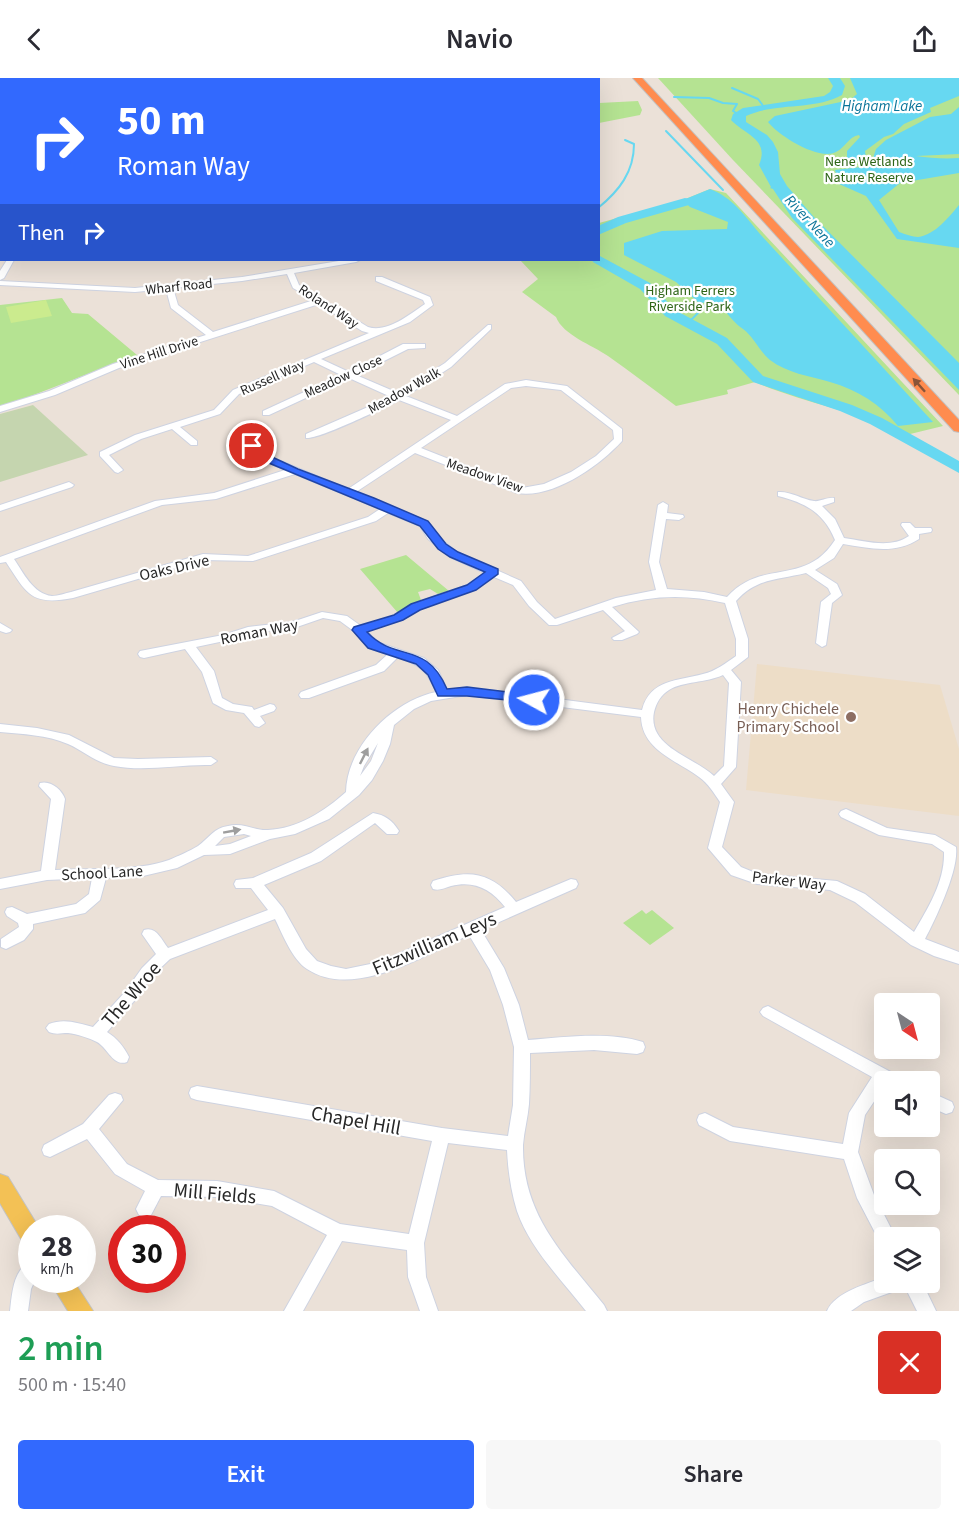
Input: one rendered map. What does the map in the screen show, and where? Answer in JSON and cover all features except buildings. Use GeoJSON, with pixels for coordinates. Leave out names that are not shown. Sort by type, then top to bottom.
{"type":"FeatureCollection","features":[{"type":"Feature","properties":{"kind":"highway"},"geometry":{"type":"LineString","coordinates":[[637,78],[959,428]]}},
{"type":"Feature","properties":{"kind":"highway"},"geometry":{"type":"LineString","coordinates":[[646,78],[959,410]]}},
{"type":"Feature","properties":{"kind":"main road"},"geometry":{"type":"LineString","coordinates":[[0,1184],[19,1215]]}},
{"type":"Feature","properties":{"kind":"main road"},"geometry":{"type":"LineString","coordinates":[[69,1293],[82,1311]]}},
{"type":"Feature","properties":{"kind":"street"},"geometry":{"type":"LineString","coordinates":[[0,278],[9,261]]}},
{"type":"Feature","properties":{"kind":"street","name":"Wharf Road"},"geometry":{"type":"LineString","coordinates":[[0,283],[127,290],[290,272],[350,261]]}},
{"type":"Feature","properties":{"kind":"street","name":"Roland Way"},"geometry":{"type":"LineString","coordinates":[[290,272],[296,286],[365,329],[376,332]]}},
{"type":"Feature","properties":{"kind":"street","name":"Russell Way"},"geometry":{"type":"LineString","coordinates":[[118,470],[103,454],[138,437],[217,412],[236,392],[407,320],[429,305],[430,302],[380,279]]}},
{"type":"Feature","properties":{"kind":"street"},"geometry":{"type":"LineString","coordinates":[[169,287],[174,306],[211,335]]}},
{"type":"Feature","properties":{"kind":"street","name":"Vine Hill Drive"},"geometry":{"type":"LineString","coordinates":[[0,409],[52,393],[116,366],[320,301]]}},
{"type":"Feature","properties":{"kind":"street","name":"Meadow Walk"},"geometry":{"type":"LineString","coordinates":[[309,436],[398,396],[447,366],[488,327]]}},
{"type":"Feature","properties":{"kind":"street","name":"Meadow Close"},"geometry":{"type":"LineString","coordinates":[[266,413],[406,346],[422,346]]}},
{"type":"Feature","properties":{"kind":"street"},"geometry":{"type":"LineString","coordinates":[[314,359],[458,420]]}},
{"type":"Feature","properties":{"kind":"street"},"geometry":{"type":"LineString","coordinates":[[537,384],[538,373]]}},
{"type":"Feature","properties":{"kind":"street","name":"Meadow View"},"geometry":{"type":"LineString","coordinates":[[350,492],[414,449],[458,420],[508,386],[537,384],[564,388],[617,429],[619,439],[609,450],[560,483],[538,490],[520,491],[414,449]]}},
{"type":"Feature","properties":{"kind":"street"},"geometry":{"type":"LineString","coordinates":[[173,425],[194,443]]}},
{"type":"Feature","properties":{"kind":"street"},"geometry":{"type":"LineString","coordinates":[[236,434],[268,459],[424,524],[432,537],[454,555],[517,583],[533,604],[553,622],[633,596],[662,591],[702,592],[730,601]]}},
{"type":"Feature","properties":{"kind":"street","name":"Oaks Drive"},"geometry":{"type":"LineString","coordinates":[[294,471],[278,474],[216,496],[177,498],[159,503],[4,559],[28,587],[37,594],[51,599],[73,595],[203,557],[249,559],[372,519],[390,508]]}},
{"type":"Feature","properties":{"kind":"street"},"geometry":{"type":"LineString","coordinates":[[0,508],[69,485]]}},
{"type":"Feature","properties":{"kind":"street"},"geometry":{"type":"LineString","coordinates":[[725,670],[735,682],[729,767],[714,783],[703,773],[659,746],[647,732],[646,714],[651,700],[665,686],[706,678],[725,670],[742,657],[742,639],[730,601],[737,590],[751,582],[810,571],[836,550],[840,540],[835,525],[816,505],[782,494]]}},
{"type":"Feature","properties":{"kind":"street"},"geometry":{"type":"LineString","coordinates":[[816,505],[830,500]]}},
{"type":"Feature","properties":{"kind":"street"},"geometry":{"type":"LineString","coordinates":[[662,591],[654,562],[662,510],[679,517]]}},
{"type":"Feature","properties":{"kind":"street"},"geometry":{"type":"LineString","coordinates":[[840,540],[890,547],[907,544],[915,537],[909,528],[927,530]]}},
{"type":"Feature","properties":{"kind":"street"},"geometry":{"type":"LineString","coordinates":[[810,571],[833,586],[837,594],[827,602],[822,643]]}},
{"type":"Feature","properties":{"kind":"street"},"geometry":{"type":"LineString","coordinates":[[359,630],[398,618],[416,607],[471,587],[494,572]]}},
{"type":"Feature","properties":{"kind":"street"},"geometry":{"type":"LineString","coordinates":[[605,606],[633,632],[618,638]]}},
{"type":"Feature","properties":{"kind":"street","name":"Roman Way"},"geometry":{"type":"LineString","coordinates":[[144,654],[225,638],[248,630],[294,625],[322,615],[343,618],[373,645],[420,661],[434,673],[442,693]]}},
{"type":"Feature","properties":{"kind":"street"},"geometry":{"type":"LineString","coordinates":[[188,645],[208,671],[217,700],[230,707],[248,710],[255,719],[270,708]]}},
{"type":"Feature","properties":{"kind":"street"},"geometry":{"type":"LineString","coordinates":[[305,695],[380,668],[396,653]]}},
{"type":"Feature","properties":{"kind":"street"},"geometry":{"type":"LineString","coordinates":[[202,850],[236,849],[267,835],[289,831],[308,824],[340,805],[362,785],[385,745],[388,725],[405,708],[422,699],[442,693],[467,691],[646,714]]}},
{"type":"Feature","properties":{"kind":"street"},"geometry":{"type":"LineString","coordinates":[[0,728],[32,730],[72,741],[111,762],[141,763],[185,759],[211,761]]}},
{"type":"Feature","properties":{"kind":"street","name":"Parker Way"},"geometry":{"type":"LineString","coordinates":[[714,783],[727,802],[715,848],[736,871],[757,879],[832,885],[860,898],[916,941],[959,958]]}},
{"type":"Feature","properties":{"kind":"street"},"geometry":{"type":"LineString","coordinates":[[45,786],[57,795],[58,799],[47,875]]}},
{"type":"Feature","properties":{"kind":"street"},"geometry":{"type":"LineString","coordinates":[[846,814],[884,832],[935,840],[955,852],[937,900],[916,941]]}},
{"type":"Feature","properties":{"kind":"street","name":"Fitzwilliam Leys"},"geometry":{"type":"LineString","coordinates":[[392,831],[381,819],[366,821],[343,840],[316,857],[248,884],[278,912],[301,953],[312,965],[329,972],[346,975],[383,967],[571,884]]}},
{"type":"Feature","properties":{"kind":"street"},"geometry":{"type":"LineString","coordinates":[[202,850],[219,834],[229,830],[244,829],[267,835]]}},
{"type":"Feature","properties":{"kind":"street","name":"School Lane"},"geometry":{"type":"LineString","coordinates":[[0,884],[47,875],[143,871],[172,864],[202,850]]}},
{"type":"Feature","properties":{"kind":"street"},"geometry":{"type":"LineString","coordinates":[[12,912],[25,920],[80,909],[95,896],[100,874]]}},
{"type":"Feature","properties":{"kind":"street","name":"Fitzwilliam Leys"},"geometry":{"type":"LineString","coordinates":[[438,885],[468,877],[482,880],[500,890],[514,909]]}},
{"type":"Feature","properties":{"kind":"street","name":"The Wroe"},"geometry":{"type":"LineString","coordinates":[[122,1057],[109,1041],[96,1034],[130,996],[147,972],[165,955],[278,912]]}},
{"type":"Feature","properties":{"kind":"street"},"geometry":{"type":"LineString","coordinates":[[6,943],[26,929],[25,920]]}},
{"type":"Feature","properties":{"kind":"street"},"geometry":{"type":"LineString","coordinates":[[471,927],[496,968],[511,1005],[522,1047],[519,1122],[515,1144],[517,1175],[526,1211],[544,1244],[598,1311]]}},
{"type":"Feature","properties":{"kind":"street","name":"The Wroe"},"geometry":{"type":"LineString","coordinates":[[149,934],[165,955]]}},
{"type":"Feature","properties":{"kind":"street"},"geometry":{"type":"LineString","coordinates":[[768,1012],[875,1071]]}},
{"type":"Feature","properties":{"kind":"street"},"geometry":{"type":"LineString","coordinates":[[54,1028],[68,1027],[96,1034]]}},
{"type":"Feature","properties":{"kind":"street"},"geometry":{"type":"LineString","coordinates":[[522,1047],[584,1041],[637,1047]]}},
{"type":"Feature","properties":{"kind":"street","name":"Chapel Hill"},"geometry":{"type":"LineString","coordinates":[[197,1093],[442,1135],[515,1144]]}},
{"type":"Feature","properties":{"kind":"street"},"geometry":{"type":"LineString","coordinates":[[874,1094],[857,1113],[850,1152],[866,1198],[881,1227]]}},
{"type":"Feature","properties":{"kind":"street"},"geometry":{"type":"LineString","coordinates":[[50,1150],[88,1129],[115,1100]]}},
{"type":"Feature","properties":{"kind":"street"},"geometry":{"type":"LineString","coordinates":[[940,1104],[946,1107]]}},
{"type":"Feature","properties":{"kind":"street"},"geometry":{"type":"LineString","coordinates":[[705,1120],[730,1134],[850,1152]]}},
{"type":"Feature","properties":{"kind":"street","name":"Mill Fields"},"geometry":{"type":"LineString","coordinates":[[88,1129],[121,1169],[156,1188],[217,1189],[274,1199],[338,1232],[415,1243]]}},
{"type":"Feature","properties":{"kind":"street"},"geometry":{"type":"LineString","coordinates":[[429,1311],[417,1277],[415,1243],[442,1135]]}},
{"type":"Feature","properties":{"kind":"street","name":"Mill Fields"},"geometry":{"type":"LineString","coordinates":[[145,1209],[156,1188]]}},
{"type":"Feature","properties":{"kind":"street"},"geometry":{"type":"LineString","coordinates":[[293,1311],[338,1232]]}},
{"type":"Feature","properties":{"kind":"street"},"geometry":{"type":"LineString","coordinates":[[836,1311],[859,1295],[874,1290]]}},
{"type":"Feature","properties":{"kind":"street"},"geometry":{"type":"LineString","coordinates":[[19,1311],[22,1293]]}},
{"type":"Feature","properties":{"kind":"street"},"geometry":{"type":"LineString","coordinates":[[918,1293],[927,1311]]}},
{"type":"Feature","properties":{"kind":"shaded area","name":"Henry Chichele Primary School"},"geometry":{"type":"Polygon","coordinates":[[[757,664],[940,685],[959,749],[959,816],[746,790],[757,664]]]}},
{"type":"Feature","properties":{"kind":"green space","name":"Nene Wetlands Nature Reserve"},"geometry":{"type":"Polygon","coordinates":[[[658,78],[959,78],[959,395],[733,160],[658,78]]]}},
{"type":"Feature","properties":{"kind":"green space"},"geometry":{"type":"Polygon","coordinates":[[[638,101],[642,110],[640,115],[600,123],[600,103],[638,101]]]}},
{"type":"Feature","properties":{"kind":"green space","name":"Higham Ferrers Riverside Park"},"geometry":{"type":"Polygon","coordinates":[[[710,189],[726,193],[943,426],[902,436],[848,413],[755,382],[727,390],[728,394],[676,406],[608,356],[571,334],[556,317],[522,292],[538,279],[521,261],[600,261],[600,223],[683,200],[710,189]]]}},
{"type":"Feature","properties":{"kind":"green space"},"geometry":{"type":"Polygon","coordinates":[[[62,298],[72,313],[88,314],[137,355],[0,408],[0,305],[62,298]]]}},
{"type":"Feature","properties":{"kind":"green space"},"geometry":{"type":"Polygon","coordinates":[[[46,300],[52,316],[11,323],[6,307],[46,300]]]}},
{"type":"Feature","properties":{"kind":"green space"},"geometry":{"type":"Polygon","coordinates":[[[33,405],[88,455],[0,482],[0,414],[33,405]]]}},
{"type":"Feature","properties":{"kind":"green space"},"geometry":{"type":"Polygon","coordinates":[[[406,555],[449,591],[438,594],[430,589],[418,592],[421,600],[398,613],[360,569],[406,555]]]}},
{"type":"Feature","properties":{"kind":"green space"},"geometry":{"type":"Polygon","coordinates":[[[642,910],[646,914],[652,910],[674,928],[650,945],[623,923],[642,910]]]}},
{"type":"Feature","properties":{"kind":"water","name":"River Nene"},"geometry":{"type":"Polygon","coordinates":[[[828,78],[840,78],[845,86],[842,95],[819,103],[758,112],[746,116],[746,122],[767,135],[773,142],[778,152],[780,174],[787,186],[813,216],[959,363],[959,390],[792,218],[773,189],[770,188],[759,165],[762,156],[759,143],[731,120],[733,114],[743,108],[824,96],[833,86],[828,78]]]}},
{"type":"Feature","properties":{"kind":"water","name":"Higham Lake"},"geometry":{"type":"Polygon","coordinates":[[[850,78],[959,78],[959,96],[930,108],[931,112],[904,124],[893,134],[884,137],[865,151],[866,158],[873,158],[876,149],[886,140],[930,117],[951,114],[959,107],[959,154],[916,156],[959,158],[959,173],[900,183],[879,200],[899,232],[918,237],[936,229],[959,205],[959,248],[897,239],[866,196],[839,184],[835,170],[898,163],[899,160],[858,162],[847,160],[847,151],[860,137],[859,135],[836,152],[820,153],[800,146],[768,122],[775,116],[850,100],[857,94],[850,78]]]}},
{"type":"Feature","properties":{"kind":"water"},"geometry":{"type":"Polygon","coordinates":[[[710,189],[718,192],[738,208],[933,422],[898,426],[884,411],[859,394],[840,385],[784,368],[770,360],[747,332],[719,306],[714,303],[699,303],[676,282],[624,255],[624,243],[662,231],[727,229],[728,222],[690,207],[683,200],[710,189]]]}},
{"type":"Feature","properties":{"kind":"waterway"},"geometry":{"type":"LineString","coordinates":[[732,88],[758,99],[764,107]]}},
{"type":"Feature","properties":{"kind":"waterway"},"geometry":{"type":"LineString","coordinates":[[674,97],[709,98],[723,103],[737,104],[733,111],[738,114]]}},
{"type":"Feature","properties":{"kind":"waterway"},"geometry":{"type":"LineString","coordinates":[[666,131],[723,190]]}},
{"type":"Feature","properties":{"kind":"waterway"},"geometry":{"type":"LineString","coordinates":[[600,206],[619,188],[628,172],[634,144],[625,140]]}},
{"type":"Feature","properties":{"kind":"waterway"},"geometry":{"type":"LineString","coordinates":[[600,230],[622,220],[685,202]]}},
{"type":"Feature","properties":{"kind":"waterway"},"geometry":{"type":"LineString","coordinates":[[600,260],[645,286],[670,313],[722,341],[758,379],[846,408],[876,421],[959,468]]}},
{"type":"Feature","properties":{"kind":"waterway"},"geometry":{"type":"LineString","coordinates":[[688,323],[710,301]]}},
{"type":"Feature","properties":{"kind":"place","name":"Henry Chichele Primary School"},"geometry":{"type":"Point","coordinates":[851,717]}},
{"type":"Feature","properties":{"kind":"route"},"geometry":{"type":"LineString","coordinates":[[252,446],[268,459],[294,471],[390,508],[424,524],[442,547],[454,555],[494,572],[471,587],[416,607],[398,618],[359,630],[373,645],[420,661],[434,673],[442,693],[467,691],[534,700]]}}]}
